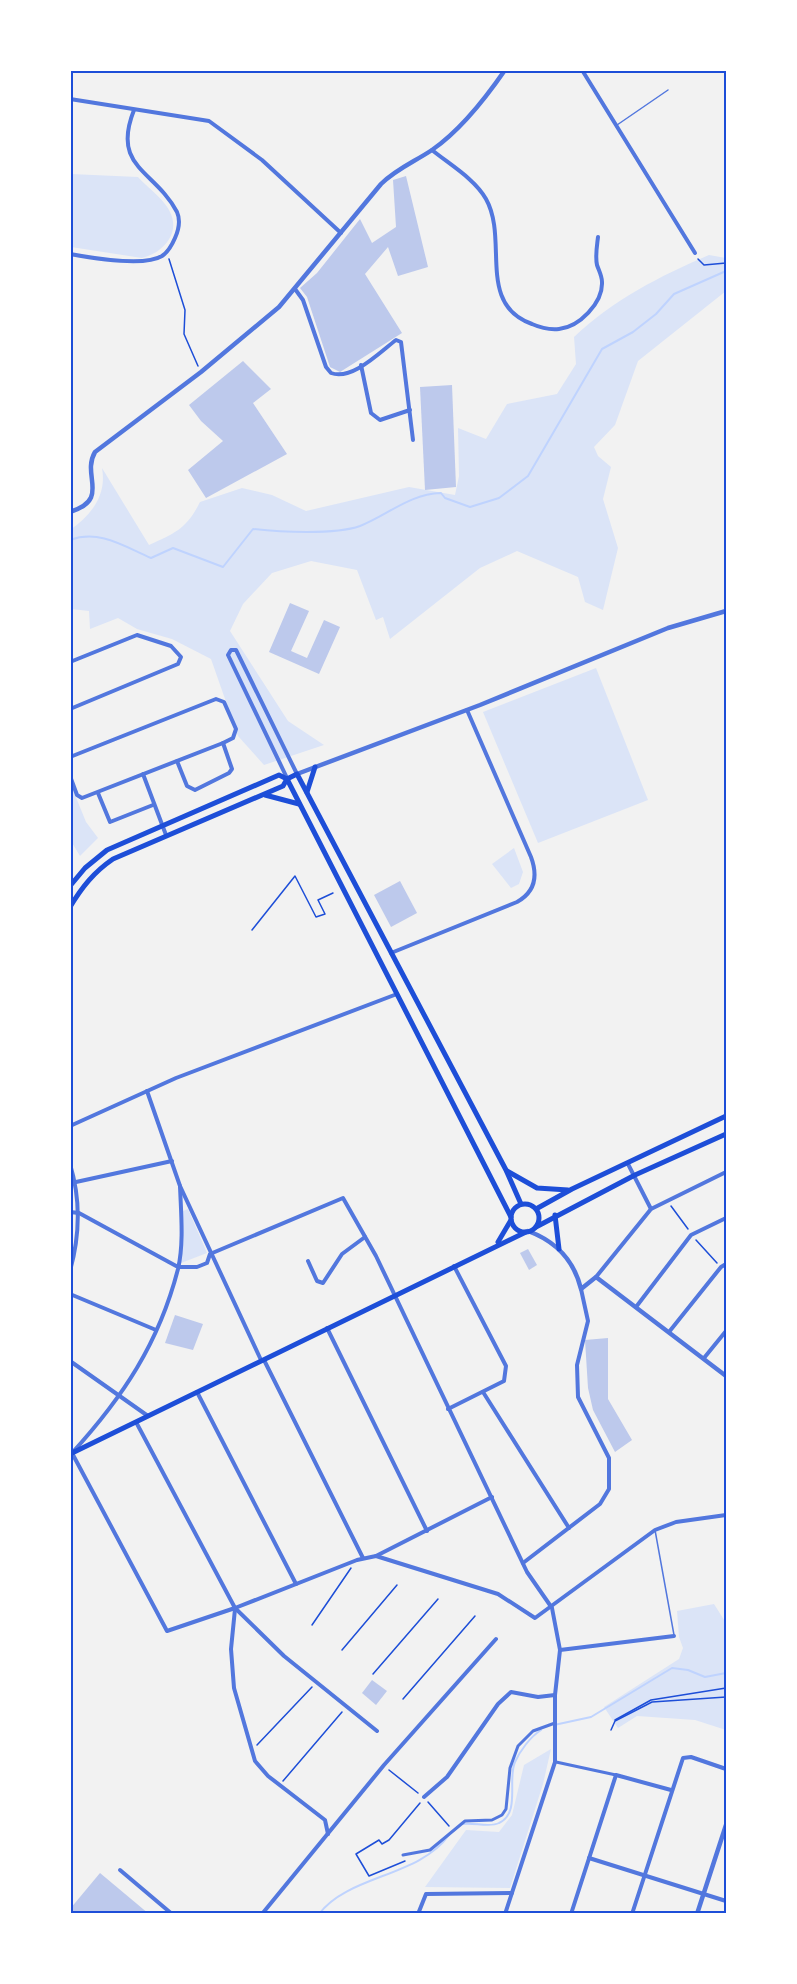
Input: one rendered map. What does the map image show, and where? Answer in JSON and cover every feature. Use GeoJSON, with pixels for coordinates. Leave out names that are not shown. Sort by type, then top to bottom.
{"type":"FeatureCollection","features":[{"type":"Feature","properties":{"kind":"main road"},"geometry":{"type":"LineString","coordinates":[[307,793],[315,767]]}},
{"type":"Feature","properties":{"kind":"main road"},"geometry":{"type":"LineString","coordinates":[[70,907],[85,883],[99,868],[166,835],[283,786],[287,779],[297,774],[506,1170],[521,1204]]}},
{"type":"Feature","properties":{"kind":"main road"},"geometry":{"type":"LineString","coordinates":[[70,886],[85,868],[107,850],[279,775],[287,779],[511,1219],[518,1230],[527,1231]]}},
{"type":"Feature","properties":{"kind":"main road"},"geometry":{"type":"LineString","coordinates":[[263,795],[299,804]]}},
{"type":"Feature","properties":{"kind":"main road"},"geometry":{"type":"LineString","coordinates":[[195,824],[196,816],[210,805]]}},
{"type":"Feature","properties":{"kind":"main road"},"geometry":{"type":"LineString","coordinates":[[424,1047],[437,1038]]}},
{"type":"Feature","properties":{"kind":"main road"},"geometry":{"type":"LineString","coordinates":[[536,1209],[572,1189],[726,1116]]}},
{"type":"Feature","properties":{"kind":"main road"},"geometry":{"type":"LineString","coordinates":[[71,1453],[498,1243],[527,1231],[635,1175],[726,1134]]}},
{"type":"Feature","properties":{"kind":"main road"},"geometry":{"type":"LineString","coordinates":[[506,1170],[537,1188],[572,1189]]}},
{"type":"Feature","properties":{"kind":"main road"},"geometry":{"type":"LineString","coordinates":[[498,1243],[514,1209],[521,1204],[529,1204],[536,1209],[539,1218],[535,1227]]}},
{"type":"Feature","properties":{"kind":"main road"},"geometry":{"type":"LineString","coordinates":[[555,1215],[559,1249]]}},
{"type":"Feature","properties":{"kind":"street"},"geometry":{"type":"LineString","coordinates":[[70,512],[86,505],[92,496],[94,485],[90,465],[95,453],[201,372],[269,316],[295,289],[388,177],[432,150],[466,119],[505,70]]}},
{"type":"Feature","properties":{"kind":"street"},"geometry":{"type":"LineString","coordinates":[[582,70],[695,253]]}},
{"type":"Feature","properties":{"kind":"street"},"geometry":{"type":"LineString","coordinates":[[70,99],[134,110],[190,116],[209,121],[262,160],[342,234]]}},
{"type":"Feature","properties":{"kind":"street"},"geometry":{"type":"LineString","coordinates":[[70,254],[152,260],[167,252],[177,233],[179,217],[132,157],[126,136],[134,110]]}},
{"type":"Feature","properties":{"kind":"street"},"geometry":{"type":"LineString","coordinates":[[432,150],[472,183],[486,199],[492,214],[498,281],[502,295],[509,312],[524,321],[551,330],[566,328],[584,316],[600,296],[602,286],[597,263],[598,237]]}},
{"type":"Feature","properties":{"kind":"street"},"geometry":{"type":"LineString","coordinates":[[295,289],[303,300],[326,367],[331,373],[339,375],[361,365],[396,340],[402,344],[413,440]]}},
{"type":"Feature","properties":{"kind":"street"},"geometry":{"type":"LineString","coordinates":[[361,365],[371,412],[380,420],[410,410]]}},
{"type":"Feature","properties":{"kind":"street"},"geometry":{"type":"LineString","coordinates":[[287,779],[228,655],[231,650],[236,650],[297,774],[467,710],[668,628],[726,611]]}},
{"type":"Feature","properties":{"kind":"street"},"geometry":{"type":"LineString","coordinates":[[70,662],[137,634],[171,646],[181,657],[178,664],[70,709]]}},
{"type":"Feature","properties":{"kind":"street"},"geometry":{"type":"LineString","coordinates":[[70,756],[216,699],[221,699],[236,729],[233,738],[223,743],[98,793],[79,797],[70,776]]}},
{"type":"Feature","properties":{"kind":"street"},"geometry":{"type":"LineString","coordinates":[[391,953],[517,902],[529,893],[533,885],[534,866],[467,710]]}},
{"type":"Feature","properties":{"kind":"street"},"geometry":{"type":"LineString","coordinates":[[177,761],[187,786],[195,790],[229,773],[232,769],[223,743]]}},
{"type":"Feature","properties":{"kind":"street"},"geometry":{"type":"LineString","coordinates":[[143,774],[166,835]]}},
{"type":"Feature","properties":{"kind":"street"},"geometry":{"type":"LineString","coordinates":[[98,793],[110,822],[153,805]]}},
{"type":"Feature","properties":{"kind":"street"},"geometry":{"type":"LineString","coordinates":[[70,1126],[147,1091],[397,994]]}},
{"type":"Feature","properties":{"kind":"street"},"geometry":{"type":"LineString","coordinates":[[147,1091],[180,1186],[210,1254],[363,1558]]}},
{"type":"Feature","properties":{"kind":"street"},"geometry":{"type":"LineString","coordinates":[[76,1182],[172,1161]]}},
{"type":"Feature","properties":{"kind":"street"},"geometry":{"type":"LineString","coordinates":[[70,1164],[76,1182],[79,1213],[70,1271]]}},
{"type":"Feature","properties":{"kind":"street"},"geometry":{"type":"LineString","coordinates":[[628,1164],[651,1209]]}},
{"type":"Feature","properties":{"kind":"street"},"geometry":{"type":"LineString","coordinates":[[581,1289],[596,1277],[651,1209],[726,1172]]}},
{"type":"Feature","properties":{"kind":"street"},"geometry":{"type":"LineString","coordinates":[[180,1186],[178,1268],[156,1330],[138,1371],[121,1396],[71,1453],[167,1631],[235,1608],[357,1560],[376,1556],[492,1497]]}},
{"type":"Feature","properties":{"kind":"street"},"geometry":{"type":"LineString","coordinates":[[70,1212],[79,1213],[178,1268],[197,1267],[207,1263],[210,1254],[343,1198],[394,1295],[522,1563],[552,1608],[560,1650],[555,1695],[555,1762],[505,1914]]}},
{"type":"Feature","properties":{"kind":"street"},"geometry":{"type":"LineString","coordinates":[[636,1307],[691,1235],[726,1218]]}},
{"type":"Feature","properties":{"kind":"street"},"geometry":{"type":"LineString","coordinates":[[535,1227],[547,1241]]}},
{"type":"Feature","properties":{"kind":"street"},"geometry":{"type":"LineString","coordinates":[[522,1563],[600,1504],[609,1489],[610,1472],[609,1458],[578,1396],[577,1365],[588,1321],[581,1289],[573,1267],[559,1249],[527,1231]]}},
{"type":"Feature","properties":{"kind":"street"},"geometry":{"type":"LineString","coordinates":[[308,1261],[316,1281],[323,1283],[342,1254],[365,1237]]}},
{"type":"Feature","properties":{"kind":"street"},"geometry":{"type":"LineString","coordinates":[[669,1332],[721,1267],[726,1264]]}},
{"type":"Feature","properties":{"kind":"street"},"geometry":{"type":"LineString","coordinates":[[448,1409],[504,1381],[506,1366],[453,1266]]}},
{"type":"Feature","properties":{"kind":"street"},"geometry":{"type":"LineString","coordinates":[[596,1277],[726,1376]]}},
{"type":"Feature","properties":{"kind":"street"},"geometry":{"type":"LineString","coordinates":[[70,1294],[156,1330]]}},
{"type":"Feature","properties":{"kind":"street"},"geometry":{"type":"LineString","coordinates":[[327,1328],[427,1531]]}},
{"type":"Feature","properties":{"kind":"street"},"geometry":{"type":"LineString","coordinates":[[704,1358],[726,1331]]}},
{"type":"Feature","properties":{"kind":"street"},"geometry":{"type":"LineString","coordinates":[[70,1361],[148,1416]]}},
{"type":"Feature","properties":{"kind":"street"},"geometry":{"type":"LineString","coordinates":[[196,1392],[296,1584]]}},
{"type":"Feature","properties":{"kind":"street"},"geometry":{"type":"LineString","coordinates":[[483,1392],[569,1528]]}},
{"type":"Feature","properties":{"kind":"street"},"geometry":{"type":"LineString","coordinates":[[136,1422],[235,1608],[284,1656],[377,1731]]}},
{"type":"Feature","properties":{"kind":"street"},"geometry":{"type":"LineString","coordinates":[[376,1556],[498,1594],[535,1618],[552,1608],[655,1530],[676,1522],[726,1515]]}},
{"type":"Feature","properties":{"kind":"street"},"geometry":{"type":"LineString","coordinates":[[235,1608],[231,1648],[234,1688],[255,1761],[261,1770],[325,1820],[328,1834]]}},
{"type":"Feature","properties":{"kind":"street"},"geometry":{"type":"LineString","coordinates":[[560,1650],[674,1636]]}},
{"type":"Feature","properties":{"kind":"street"},"geometry":{"type":"LineString","coordinates":[[262,1914],[384,1765],[496,1639]]}},
{"type":"Feature","properties":{"kind":"street"},"geometry":{"type":"LineString","coordinates":[[424,1797],[447,1777],[498,1704],[511,1692],[538,1697],[555,1695]]}},
{"type":"Feature","properties":{"kind":"street"},"geometry":{"type":"LineString","coordinates":[[403,1855],[430,1850],[465,1821],[492,1820],[502,1815],[506,1809],[510,1768],[518,1746],[533,1731],[555,1722]]}},
{"type":"Feature","properties":{"kind":"street"},"geometry":{"type":"LineString","coordinates":[[632,1914],[683,1758],[687,1757],[726,1769]]}},
{"type":"Feature","properties":{"kind":"street"},"geometry":{"type":"LineString","coordinates":[[555,1762],[616,1774],[671,1790]]}},
{"type":"Feature","properties":{"kind":"street"},"geometry":{"type":"LineString","coordinates":[[571,1914],[616,1774]]}},
{"type":"Feature","properties":{"kind":"street"},"geometry":{"type":"LineString","coordinates":[[698,1914],[726,1825]]}},
{"type":"Feature","properties":{"kind":"street"},"geometry":{"type":"LineString","coordinates":[[589,1858],[726,1901]]}},
{"type":"Feature","properties":{"kind":"street"},"geometry":{"type":"LineString","coordinates":[[120,1870],[172,1914]]}},
{"type":"Feature","properties":{"kind":"street"},"geometry":{"type":"LineString","coordinates":[[418,1914],[426,1894],[512,1893]]}},
{"type":"Feature","properties":{"kind":"lane"},"geometry":{"type":"LineString","coordinates":[[616,125],[668,90]]}},
{"type":"Feature","properties":{"kind":"lane"},"geometry":{"type":"LineString","coordinates":[[655,1530],[674,1636]]}},
{"type":"Feature","properties":{"kind":"path"},"geometry":{"type":"LineString","coordinates":[[167,252],[184,310],[184,334],[201,372]]}},
{"type":"Feature","properties":{"kind":"path"},"geometry":{"type":"LineString","coordinates":[[695,253],[704,265],[726,263]]}},
{"type":"Feature","properties":{"kind":"path"},"geometry":{"type":"LineString","coordinates":[[252,930],[296,876],[316,917],[325,914],[318,900],[333,893]]}},
{"type":"Feature","properties":{"kind":"path"},"geometry":{"type":"LineString","coordinates":[[312,1626],[357,1560]]}},
{"type":"Feature","properties":{"kind":"path"},"geometry":{"type":"LineString","coordinates":[[342,1650],[397,1585]]}},
{"type":"Feature","properties":{"kind":"path"},"geometry":{"type":"LineString","coordinates":[[373,1674],[438,1599]]}},
{"type":"Feature","properties":{"kind":"path"},"geometry":{"type":"LineString","coordinates":[[403,1698],[475,1616]]}},
{"type":"Feature","properties":{"kind":"path"},"geometry":{"type":"LineString","coordinates":[[252,1750],[316,1682]]}},
{"type":"Feature","properties":{"kind":"path"},"geometry":{"type":"LineString","coordinates":[[611,1730],[615,1718],[651,1700],[726,1688]]}},
{"type":"Feature","properties":{"kind":"path"},"geometry":{"type":"LineString","coordinates":[[615,1721],[652,1702],[726,1697]]}},
{"type":"Feature","properties":{"kind":"path"},"geometry":{"type":"LineString","coordinates":[[279,1784],[347,1707]]}},
{"type":"Feature","properties":{"kind":"path"},"geometry":{"type":"LineString","coordinates":[[384,1765],[424,1797],[453,1831]]}},
{"type":"Feature","properties":{"kind":"path"},"geometry":{"type":"LineString","coordinates":[[403,1855],[406,1860],[369,1876],[356,1854],[379,1840],[382,1844],[388,1840],[424,1797]]}},
{"type":"Feature","properties":{"kind":"shaded area"},"geometry":{"type":"Polygon","coordinates":[[[71,174],[138,177],[168,207],[173,220],[173,228],[168,241],[156,252],[142,258],[71,247],[71,174]]]}},
{"type":"Feature","properties":{"kind":"shaded area"},"geometry":{"type":"Polygon","coordinates":[[[709,255],[726,258],[726,291],[638,361],[615,425],[594,447],[598,456],[611,467],[603,499],[618,548],[603,610],[585,602],[578,577],[517,551],[480,568],[390,639],[383,617],[376,620],[357,570],[311,561],[272,573],[243,604],[230,631],[288,721],[324,745],[264,765],[238,736],[211,659],[172,639],[137,629],[118,618],[90,629],[89,611],[71,609],[70,530],[85,518],[96,503],[102,487],[102,468],[149,545],[180,529],[200,502],[242,488],[272,495],[306,511],[409,487],[455,495],[459,476],[458,428],[486,439],[507,404],[557,394],[576,364],[574,337],[621,300],[673,271],[709,255]]]}},
{"type":"Feature","properties":{"kind":"shaded area"},"geometry":{"type":"Polygon","coordinates":[[[596,668],[648,800],[538,843],[483,712],[596,668]]]}},
{"type":"Feature","properties":{"kind":"shaded area"},"geometry":{"type":"Polygon","coordinates":[[[71,785],[86,822],[98,838],[80,856],[71,841],[71,785]]]}},
{"type":"Feature","properties":{"kind":"shaded area"},"geometry":{"type":"Polygon","coordinates":[[[514,848],[523,872],[519,884],[511,888],[492,864],[514,848]]]}},
{"type":"Feature","properties":{"kind":"shaded area"},"geometry":{"type":"Polygon","coordinates":[[[188,1209],[207,1253],[181,1263],[183,1211],[188,1209]]]}},
{"type":"Feature","properties":{"kind":"shaded area"},"geometry":{"type":"Polygon","coordinates":[[[714,1604],[726,1623],[726,1730],[695,1720],[637,1716],[618,1728],[604,1707],[679,1659],[683,1648],[679,1637],[677,1611],[714,1604]]]}},
{"type":"Feature","properties":{"kind":"shaded area"},"geometry":{"type":"Polygon","coordinates":[[[551,1749],[543,1784],[510,1888],[425,1887],[466,1830],[499,1832],[512,1815],[524,1765],[551,1749]]]}},
{"type":"Feature","properties":{"kind":"building"},"geometry":{"type":"Polygon","coordinates":[[[406,176],[428,267],[398,276],[388,247],[365,274],[402,333],[340,372],[330,367],[307,297],[300,288],[317,273],[360,219],[372,243],[396,227],[393,180],[406,176]]]}},
{"type":"Feature","properties":{"kind":"building"},"geometry":{"type":"Polygon","coordinates":[[[243,361],[271,389],[253,403],[287,454],[206,498],[188,470],[223,441],[201,421],[189,405],[243,361]]]}},
{"type":"Feature","properties":{"kind":"building"},"geometry":{"type":"Polygon","coordinates":[[[452,385],[456,487],[425,490],[420,387],[452,385]]]}},
{"type":"Feature","properties":{"kind":"building"},"geometry":{"type":"Polygon","coordinates":[[[290,603],[309,611],[291,651],[307,658],[324,620],[340,627],[319,674],[269,652],[290,603]]]}},
{"type":"Feature","properties":{"kind":"building"},"geometry":{"type":"Polygon","coordinates":[[[400,881],[417,913],[391,927],[374,895],[400,881]]]}},
{"type":"Feature","properties":{"kind":"building"},"geometry":{"type":"Polygon","coordinates":[[[528,1249],[537,1265],[529,1270],[520,1253],[528,1249]]]}},
{"type":"Feature","properties":{"kind":"building"},"geometry":{"type":"Polygon","coordinates":[[[175,1315],[203,1324],[193,1350],[165,1343],[175,1315]]]}},
{"type":"Feature","properties":{"kind":"building"},"geometry":{"type":"Polygon","coordinates":[[[608,1338],[608,1399],[632,1440],[615,1452],[593,1410],[588,1388],[585,1340],[608,1338]]]}},
{"type":"Feature","properties":{"kind":"building"},"geometry":{"type":"Polygon","coordinates":[[[372,1680],[387,1691],[376,1705],[362,1693],[372,1680]]]}},
{"type":"Feature","properties":{"kind":"building"},"geometry":{"type":"Polygon","coordinates":[[[100,1873],[149,1914],[70,1914],[70,1909],[100,1873]]]}},
{"type":"Feature","properties":{"kind":"waterway"},"geometry":{"type":"LineString","coordinates":[[70,540],[81,537],[102,538],[151,558],[173,548],[223,567],[253,529],[307,532],[349,529],[429,494],[441,493],[445,498],[470,507],[499,498],[528,476],[602,349],[633,332],[656,314],[674,294],[726,271]]}},
{"type":"Feature","properties":{"kind":"waterway"},"geometry":{"type":"LineString","coordinates":[[554,1725],[591,1717],[672,1668],[688,1670],[705,1677],[726,1673]]}},
{"type":"Feature","properties":{"kind":"waterway"},"geometry":{"type":"LineString","coordinates":[[462,1824],[491,1825],[506,1818],[512,1804],[512,1777],[515,1762],[526,1744],[541,1730]]}},
{"type":"Feature","properties":{"kind":"waterway"},"geometry":{"type":"LineString","coordinates":[[319,1914],[347,1891],[420,1860],[436,1849],[449,1835]]}}]}
